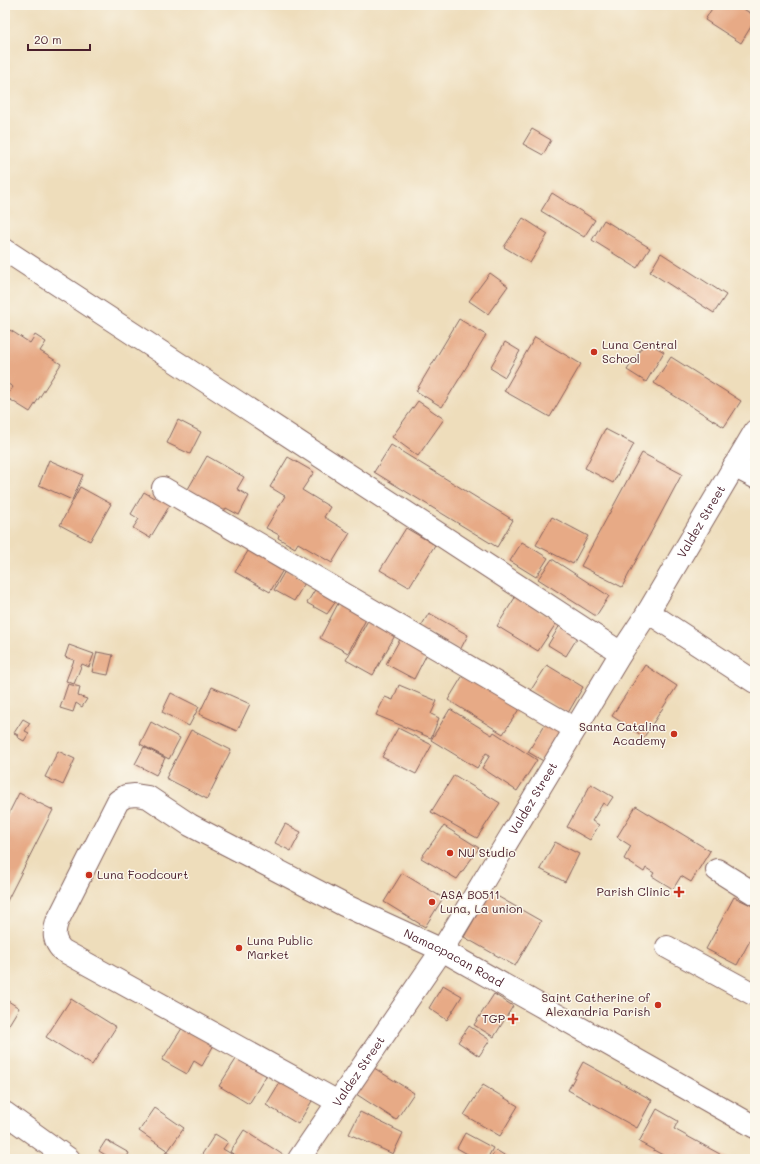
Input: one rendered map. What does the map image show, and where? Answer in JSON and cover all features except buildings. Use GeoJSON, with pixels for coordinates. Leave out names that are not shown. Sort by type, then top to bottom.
{"type":"FeatureCollection","features":[{"type":"Feature","properties":{"kind":"street"},"geometry":{"type":"LineString","coordinates":[[5,250],[621,652]]}},
{"type":"Feature","properties":{"kind":"street","name":"Valdez Street"},"geometry":{"type":"LineString","coordinates":[[299,1159],[442,950],[621,652],[648,612],[755,431]]}},
{"type":"Feature","properties":{"kind":"street"},"geometry":{"type":"LineString","coordinates":[[734,466],[755,477]]}},
{"type":"Feature","properties":{"kind":"street"},"geometry":{"type":"LineString","coordinates":[[163,488],[575,729]]}},
{"type":"Feature","properties":{"kind":"street"},"geometry":{"type":"LineString","coordinates":[[648,612],[755,682]]}},
{"type":"Feature","properties":{"kind":"street","name":"Namacpacan Road"},"geometry":{"type":"LineString","coordinates":[[338,1102],[62,950],[56,943],[55,930],[57,922],[118,801],[126,796],[135,795],[148,797],[190,824],[344,905],[442,950],[755,1127]]}},
{"type":"Feature","properties":{"kind":"street"},"geometry":{"type":"LineString","coordinates":[[717,870],[755,894]]}},
{"type":"Feature","properties":{"kind":"street"},"geometry":{"type":"LineString","coordinates":[[667,947],[755,995]]}},
{"type":"Feature","properties":{"kind":"street"},"geometry":{"type":"LineString","coordinates":[[5,1113],[69,1159]]}},
{"type":"Feature","properties":{"kind":"place","name":"Luna Central School"},"geometry":{"type":"Point","coordinates":[594,352]}},
{"type":"Feature","properties":{"kind":"place","name":"Santa Catalina Academy"},"geometry":{"type":"Point","coordinates":[674,734]}},
{"type":"Feature","properties":{"kind":"place","name":"NU Studio"},"geometry":{"type":"Point","coordinates":[450,853]}},
{"type":"Feature","properties":{"kind":"place","name":"Luna Foodcourt"},"geometry":{"type":"Point","coordinates":[89,875]}},
{"type":"Feature","properties":{"kind":"place","name":"Parish Clinic"},"geometry":{"type":"Point","coordinates":[679,892]}},
{"type":"Feature","properties":{"kind":"place","name":"ASA B0511 Luna, La union"},"geometry":{"type":"Point","coordinates":[432,902]}},
{"type":"Feature","properties":{"kind":"place","name":"Luna Public Market"},"geometry":{"type":"Point","coordinates":[239,948]}},
{"type":"Feature","properties":{"kind":"place","name":"Saint Catherine of Alexandria Parish"},"geometry":{"type":"Point","coordinates":[658,1005]}},
{"type":"Feature","properties":{"kind":"place","name":"TGP"},"geometry":{"type":"Point","coordinates":[513,1019]}}]}
